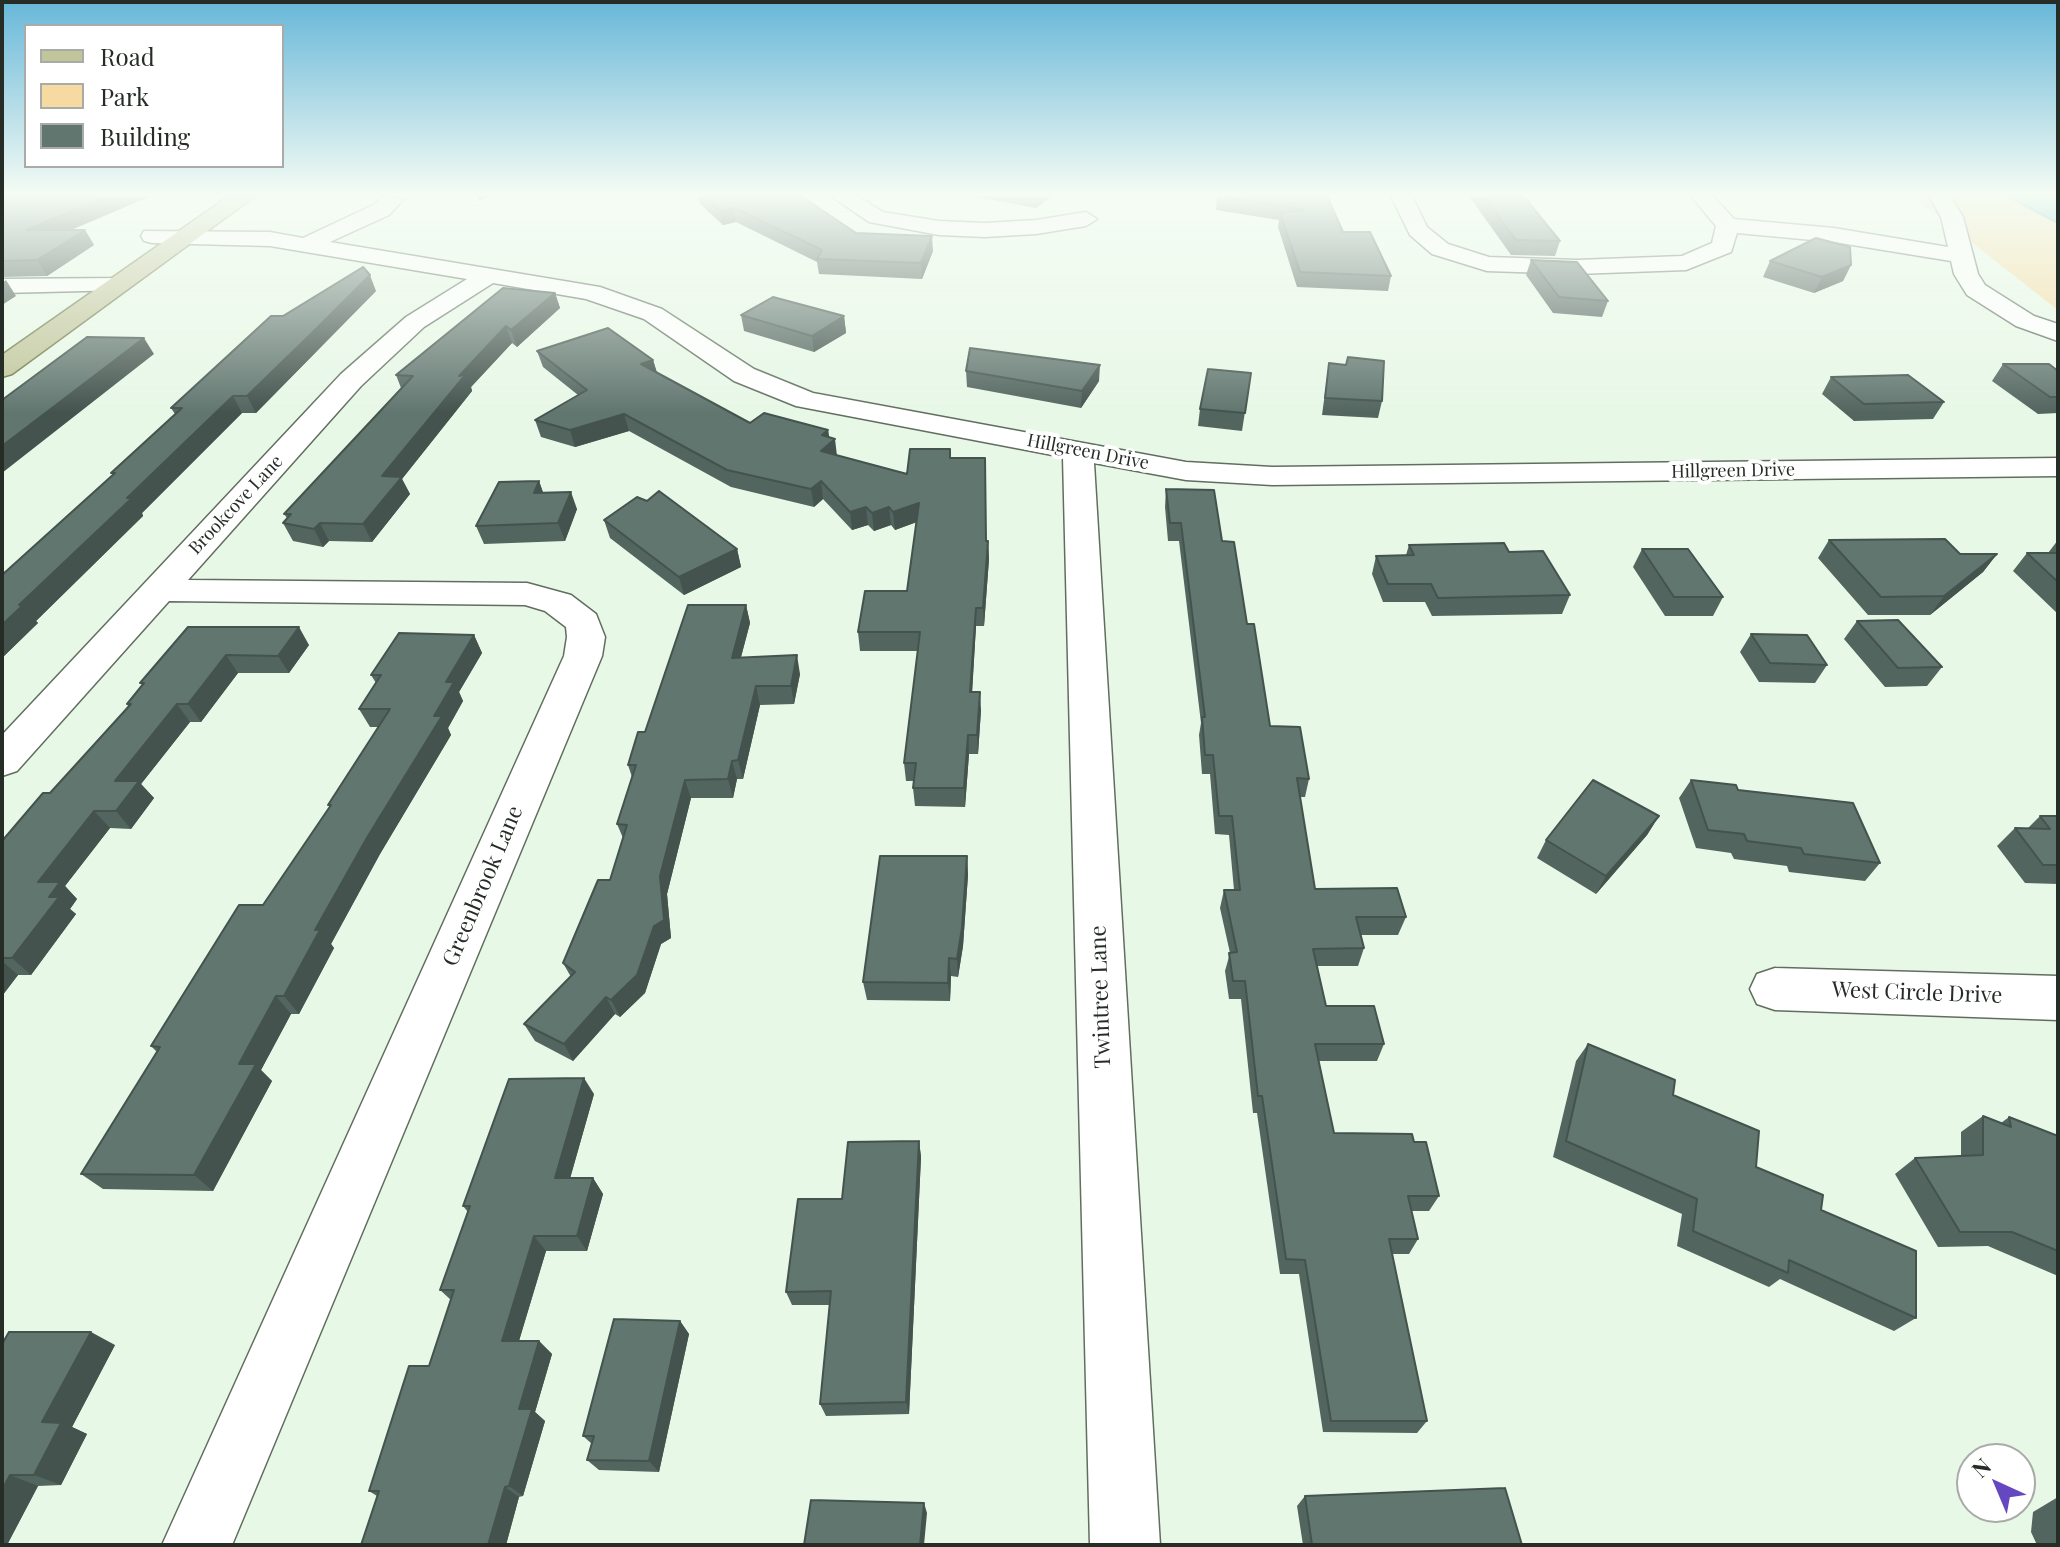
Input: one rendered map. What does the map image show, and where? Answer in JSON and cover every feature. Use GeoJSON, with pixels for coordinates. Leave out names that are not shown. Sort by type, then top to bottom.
{"type":"FeatureCollection","features":[{"type":"Feature","properties":{"kind":"main road"},"geometry":{"type":"LineString","coordinates":[[2,342],[107,268]]}},
{"type":"Feature","properties":{"kind":"main road"},"geometry":{"type":"LineString","coordinates":[[2,368],[141,268]]}},
{"type":"Feature","properties":{"kind":"street","name":"Hillgreen Drive"},"geometry":{"type":"LineString","coordinates":[[454,268],[591,292],[625,303],[662,320],[744,375],[806,400],[1186,471],[1272,476],[2058,467]]}},
{"type":"Feature","properties":{"kind":"street"},"geometry":{"type":"LineString","coordinates":[[1964,268],[1976,290],[2025,321],[2058,333]]}},
{"type":"Feature","properties":{"kind":"street","name":"Brookcove Lane"},"geometry":{"type":"LineString","coordinates":[[2,761],[157,590],[382,351],[415,322],[491,274]]}},
{"type":"Feature","properties":{"kind":"street"},"geometry":{"type":"LineString","coordinates":[[2,286],[117,285]]}},
{"type":"Feature","properties":{"kind":"street","name":"Twintree Lane"},"geometry":{"type":"LineString","coordinates":[[1078,449],[1125,1545]]}},
{"type":"Feature","properties":{"kind":"street","name":"Greenbrook Lane"},"geometry":{"type":"LineString","coordinates":[[157,590],[527,594],[558,603],[583,622],[586,637],[577,671],[197,1545]]}},
{"type":"Feature","properties":{"kind":"street","name":"West Circle Drive"},"geometry":{"type":"LineString","coordinates":[[1775,989],[2058,998]]}},
{"type":"Feature","properties":{"kind":"green space"},"geometry":{"type":"Polygon","coordinates":[[[2005,268],[2058,268],[2058,310],[2005,268]]]}},
{"type":"Feature","properties":{"kind":"building"},"geometry":{"type":"Polygon","coordinates":[[[361,268],[370,275],[247,396],[233,396],[2,625],[2,575],[182,408],[171,408],[271,316],[283,316],[361,268]]]}},
{"type":"Feature","properties":{"kind":"building"},"geometry":{"type":"Polygon","coordinates":[[[1299,268],[1387,268],[1391,276],[1300,272],[1299,268]]]}},
{"type":"Feature","properties":{"kind":"building"},"geometry":{"type":"Polygon","coordinates":[[[1537,268],[1582,268],[1608,301],[1559,297],[1537,268]]]}},
{"type":"Feature","properties":{"kind":"building"},"geometry":{"type":"Polygon","coordinates":[[[1793,268],[1843,268],[1822,277],[1793,268]]]}},
{"type":"Feature","properties":{"kind":"building"},"geometry":{"type":"Polygon","coordinates":[[[503,288],[555,293],[511,330],[506,326],[459,376],[466,374],[382,476],[402,477],[363,524],[320,523],[314,529],[283,523],[291,514],[284,514],[413,376],[396,375],[503,288]]]}},
{"type":"Feature","properties":{"kind":"building"},"geometry":{"type":"Polygon","coordinates":[[[773,297],[844,316],[812,336],[741,315],[773,297]]]}},
{"type":"Feature","properties":{"kind":"building"},"geometry":{"type":"Polygon","coordinates":[[[608,328],[653,360],[641,364],[750,423],[764,413],[828,430],[822,435],[835,439],[821,451],[907,474],[910,449],[950,449],[950,458],[985,458],[988,541],[983,608],[976,608],[970,692],[980,692],[977,735],[968,735],[964,788],[913,788],[916,763],[904,763],[920,632],[858,632],[865,591],[907,591],[919,503],[893,512],[889,507],[872,513],[866,507],[850,512],[821,481],[811,489],[727,470],[624,414],[570,430],[535,420],[587,390],[537,351],[608,328]]]}},
{"type":"Feature","properties":{"kind":"building"},"geometry":{"type":"Polygon","coordinates":[[[87,337],[144,338],[2,446],[2,400],[87,337]]]}},
{"type":"Feature","properties":{"kind":"building"},"geometry":{"type":"Polygon","coordinates":[[[970,348],[1100,365],[1082,391],[966,371],[970,348]]]}},
{"type":"Feature","properties":{"kind":"building"},"geometry":{"type":"Polygon","coordinates":[[[1348,357],[1384,361],[1382,401],[1325,398],[1329,363],[1346,365],[1348,357]]]}},
{"type":"Feature","properties":{"kind":"building"},"geometry":{"type":"Polygon","coordinates":[[[2003,364],[2049,364],[2058,371],[2058,397],[2050,397],[2003,364]]]}},
{"type":"Feature","properties":{"kind":"building"},"geometry":{"type":"Polygon","coordinates":[[[1208,369],[1251,373],[1245,413],[1200,409],[1208,369]]]}},
{"type":"Feature","properties":{"kind":"building"},"geometry":{"type":"Polygon","coordinates":[[[1908,375],[1944,402],[1864,404],[1831,377],[1908,375]]]}},
{"type":"Feature","properties":{"kind":"building"},"geometry":{"type":"Polygon","coordinates":[[[539,481],[534,493],[571,492],[558,523],[476,526],[499,482],[539,481]]]}},
{"type":"Feature","properties":{"kind":"building"},"geometry":{"type":"Polygon","coordinates":[[[1166,489],[1214,490],[1222,541],[1234,542],[1247,624],[1254,624],[1270,726],[1300,727],[1309,779],[1297,778],[1315,889],[1397,888],[1406,917],[1356,917],[1364,948],[1313,949],[1326,1006],[1374,1006],[1384,1044],[1315,1044],[1334,1133],[1412,1134],[1414,1142],[1426,1142],[1439,1196],[1408,1196],[1418,1239],[1389,1239],[1427,1421],[1331,1421],[1305,1260],[1286,1259],[1262,1096],[1258,1096],[1245,981],[1233,981],[1229,953],[1237,952],[1224,890],[1240,890],[1232,816],[1219,816],[1213,755],[1205,755],[1202,717],[1205,717],[1181,523],[1170,523],[1166,489]]]}},
{"type":"Feature","properties":{"kind":"building"},"geometry":{"type":"Polygon","coordinates":[[[659,491],[737,549],[679,577],[604,520],[637,497],[647,501],[659,491]]]}},
{"type":"Feature","properties":{"kind":"building"},"geometry":{"type":"Polygon","coordinates":[[[1945,539],[1960,554],[1997,554],[1944,596],[1881,597],[1829,540],[1945,539]]]}},
{"type":"Feature","properties":{"kind":"building"},"geometry":{"type":"Polygon","coordinates":[[[1504,543],[1509,552],[1543,551],[1570,595],[1438,598],[1431,584],[1388,584],[1376,556],[1414,555],[1409,545],[1504,543]]]}},
{"type":"Feature","properties":{"kind":"building"},"geometry":{"type":"Polygon","coordinates":[[[1642,549],[1688,549],[1723,597],[1674,597],[1642,549]]]}},
{"type":"Feature","properties":{"kind":"building"},"geometry":{"type":"Polygon","coordinates":[[[2027,553],[2058,553],[2058,582],[2027,553]]]}},
{"type":"Feature","properties":{"kind":"building"},"geometry":{"type":"Polygon","coordinates":[[[688,605],[746,605],[732,658],[797,655],[791,686],[756,686],[738,760],[732,761],[728,779],[685,780],[660,876],[664,920],[654,926],[637,975],[611,1000],[606,997],[564,1044],[524,1024],[575,972],[563,963],[598,880],[610,880],[627,825],[617,824],[636,765],[628,765],[638,732],[645,732],[688,605]]]}},
{"type":"Feature","properties":{"kind":"building"},"geometry":{"type":"Polygon","coordinates":[[[1898,620],[1942,667],[1898,668],[1857,621],[1898,620]]]}},
{"type":"Feature","properties":{"kind":"building"},"geometry":{"type":"Polygon","coordinates":[[[188,627],[299,627],[278,656],[226,655],[188,704],[177,704],[115,781],[139,781],[116,811],[94,811],[38,882],[60,882],[49,897],[59,897],[12,958],[2,958],[2,841],[43,793],[50,793],[131,704],[127,704],[144,683],[140,683],[188,627]]]}},
{"type":"Feature","properties":{"kind":"building"},"geometry":{"type":"Polygon","coordinates":[[[399,633],[474,635],[446,682],[454,682],[434,716],[442,716],[368,836],[315,930],[320,930],[284,996],[276,996],[239,1064],[256,1064],[194,1175],[81,1174],[160,1047],[151,1046],[239,905],[263,905],[331,805],[328,805],[390,709],[359,709],[381,675],[371,675],[399,633]]]}},
{"type":"Feature","properties":{"kind":"building"},"geometry":{"type":"Polygon","coordinates":[[[1751,634],[1807,635],[1827,665],[1770,663],[1751,634]]]}},
{"type":"Feature","properties":{"kind":"building"},"geometry":{"type":"Polygon","coordinates":[[[1593,780],[1659,816],[1606,876],[1546,840],[1593,780]]]}},
{"type":"Feature","properties":{"kind":"building"},"geometry":{"type":"Polygon","coordinates":[[[1691,780],[1736,785],[1738,790],[1853,803],[1880,863],[1804,854],[1801,848],[1747,841],[1744,834],[1708,830],[1691,780]]]}},
{"type":"Feature","properties":{"kind":"building"},"geometry":{"type":"Polygon","coordinates":[[[2040,816],[2058,816],[2058,865],[2043,865],[2015,828],[2050,829],[2040,816]]]}},
{"type":"Feature","properties":{"kind":"building"},"geometry":{"type":"Polygon","coordinates":[[[880,856],[967,856],[962,928],[957,959],[949,958],[948,983],[863,982],[880,856]]]}},
{"type":"Feature","properties":{"kind":"building"},"geometry":{"type":"Polygon","coordinates":[[[1588,1044],[1675,1080],[1673,1095],[1759,1131],[1756,1167],[1823,1195],[1821,1210],[1916,1251],[1916,1318],[1789,1260],[1788,1273],[1693,1231],[1697,1199],[1566,1141],[1588,1044]]]}},
{"type":"Feature","properties":{"kind":"building"},"geometry":{"type":"Polygon","coordinates":[[[584,1078],[555,1178],[593,1178],[577,1236],[534,1236],[502,1341],[539,1341],[519,1409],[532,1409],[488,1545],[361,1545],[379,1491],[369,1491],[409,1366],[429,1366],[454,1290],[440,1290],[470,1206],[463,1206],[509,1079],[584,1078]]]}},
{"type":"Feature","properties":{"kind":"building"},"geometry":{"type":"Polygon","coordinates":[[[1983,1116],[2011,1127],[2009,1117],[2058,1136],[2058,1251],[2012,1232],[1960,1232],[1915,1158],[1983,1155],[1983,1116]]]}},
{"type":"Feature","properties":{"kind":"building"},"geometry":{"type":"Polygon","coordinates":[[[919,1141],[906,1402],[820,1404],[831,1291],[786,1292],[798,1199],[842,1199],[848,1142],[919,1141]]]}},
{"type":"Feature","properties":{"kind":"building"},"geometry":{"type":"Polygon","coordinates":[[[614,1319],[680,1321],[649,1461],[587,1460],[594,1436],[583,1436],[614,1319]]]}},
{"type":"Feature","properties":{"kind":"building"},"geometry":{"type":"Polygon","coordinates":[[[9,1332],[91,1332],[42,1422],[61,1423],[34,1475],[10,1475],[2,1490],[2,1344],[9,1332]]]}},
{"type":"Feature","properties":{"kind":"building"},"geometry":{"type":"Polygon","coordinates":[[[1505,1488],[1522,1545],[1312,1545],[1305,1496],[1505,1488]]]}},
{"type":"Feature","properties":{"kind":"building"},"geometry":{"type":"Polygon","coordinates":[[[811,1500],[924,1503],[920,1545],[804,1545],[811,1500]]]}}]}
